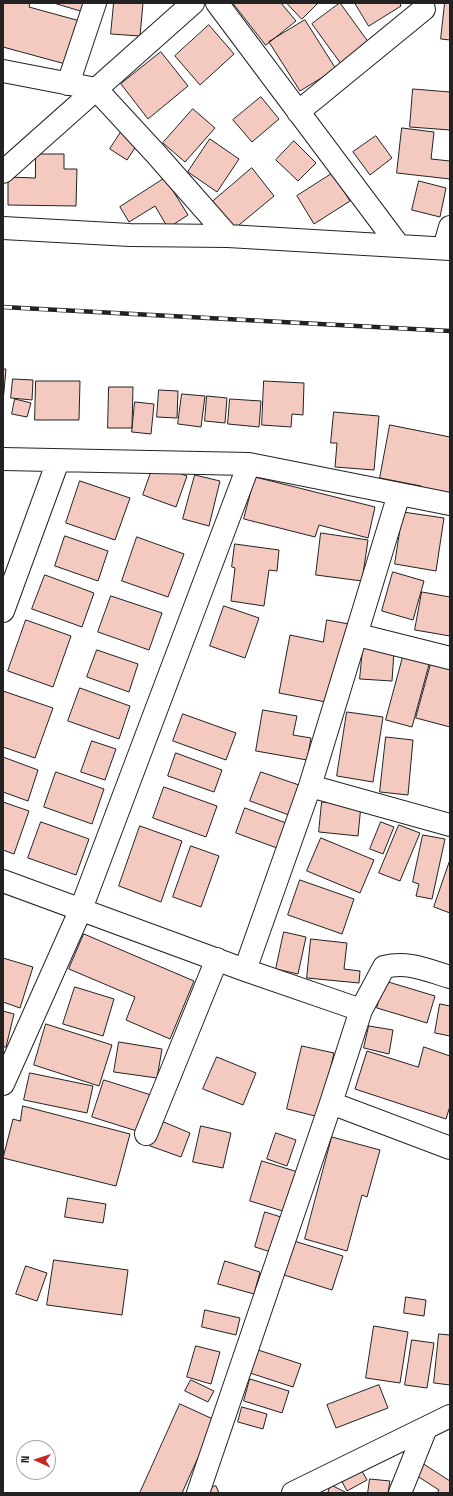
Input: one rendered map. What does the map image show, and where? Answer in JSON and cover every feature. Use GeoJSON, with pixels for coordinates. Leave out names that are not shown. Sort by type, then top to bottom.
{"type":"FeatureCollection","features":[{"type":"Feature","properties":{"kind":"street"},"geometry":{"type":"LineString","coordinates":[[68,84],[95,3]]}},
{"type":"Feature","properties":{"kind":"street"},"geometry":{"type":"LineString","coordinates":[[3,172],[193,3]]}},
{"type":"Feature","properties":{"kind":"street"},"geometry":{"type":"LineString","coordinates":[[217,3],[399,246]]}},
{"type":"Feature","properties":{"kind":"street"},"geometry":{"type":"LineString","coordinates":[[298,112],[424,10]]}},
{"type":"Feature","properties":{"kind":"street"},"geometry":{"type":"LineString","coordinates":[[3,71],[96,89],[156,154],[228,236]]}},
{"type":"Feature","properties":{"kind":"street"},"geometry":{"type":"LineString","coordinates":[[3,228],[130,235],[228,236],[447,248],[450,228]]}},
{"type":"Feature","properties":{"kind":"street"},"geometry":{"type":"LineString","coordinates":[[3,459],[249,464],[450,504]]}},
{"type":"Feature","properties":{"kind":"street"},"geometry":{"type":"LineString","coordinates":[[3,611],[58,461]]}},
{"type":"Feature","properties":{"kind":"street"},"geometry":{"type":"LineString","coordinates":[[3,1084],[81,909],[249,464]]}},
{"type":"Feature","properties":{"kind":"street"},"geometry":{"type":"LineString","coordinates":[[244,970],[310,786],[358,635],[399,494]]}},
{"type":"Feature","properties":{"kind":"street"},"geometry":{"type":"LineString","coordinates":[[358,635],[450,658]]}},
{"type":"Feature","properties":{"kind":"street"},"geometry":{"type":"LineString","coordinates":[[310,786],[450,825]]}},
{"type":"Feature","properties":{"kind":"street"},"geometry":{"type":"LineString","coordinates":[[3,881],[244,970],[361,1010]]}},
{"type":"Feature","properties":{"kind":"street"},"geometry":{"type":"LineString","coordinates":[[146,1134],[217,959]]}},
{"type":"Feature","properties":{"kind":"street"},"geometry":{"type":"LineString","coordinates":[[198,1493],[331,1103],[361,1010],[384,967],[397,963],[412,965],[450,977]]}},
{"type":"Feature","properties":{"kind":"street"},"geometry":{"type":"LineString","coordinates":[[331,1103],[450,1148]]}},
{"type":"Feature","properties":{"kind":"street"},"geometry":{"type":"LineString","coordinates":[[293,1493],[450,1416]]}},
{"type":"Feature","properties":{"kind":"street"},"geometry":{"type":"LineString","coordinates":[[400,1493],[426,1428]]}},
{"type":"Feature","properties":{"kind":"building"},"geometry":{"type":"Polygon","coordinates":[[[3,3],[30,3],[29,7],[80,21],[69,65],[3,47],[3,3]]]}},
{"type":"Feature","properties":{"kind":"building"},"geometry":{"type":"Polygon","coordinates":[[[54,3],[87,3],[85,12],[54,3]]]}},
{"type":"Feature","properties":{"kind":"building"},"geometry":{"type":"Polygon","coordinates":[[[114,3],[143,3],[140,36],[111,34],[114,3]]]}},
{"type":"Feature","properties":{"kind":"building"},"geometry":{"type":"Polygon","coordinates":[[[233,3],[281,3],[296,21],[266,45],[233,3]]]}},
{"type":"Feature","properties":{"kind":"building"},"geometry":{"type":"Polygon","coordinates":[[[287,3],[318,3],[302,19],[287,3]]]}},
{"type":"Feature","properties":{"kind":"building"},"geometry":{"type":"Polygon","coordinates":[[[340,3],[372,47],[344,68],[312,24],[340,3]]]}},
{"type":"Feature","properties":{"kind":"building"},"geometry":{"type":"Polygon","coordinates":[[[355,3],[400,3],[401,6],[369,26],[355,3]]]}},
{"type":"Feature","properties":{"kind":"building"},"geometry":{"type":"Polygon","coordinates":[[[445,3],[450,3],[450,40],[441,39],[445,3]]]}},
{"type":"Feature","properties":{"kind":"building"},"geometry":{"type":"Polygon","coordinates":[[[305,20],[336,69],[300,91],[269,42],[305,20]]]}},
{"type":"Feature","properties":{"kind":"building"},"geometry":{"type":"Polygon","coordinates":[[[209,25],[234,54],[200,85],[175,56],[209,25]]]}},
{"type":"Feature","properties":{"kind":"building"},"geometry":{"type":"Polygon","coordinates":[[[161,52],[188,86],[148,119],[121,84],[161,52]]]}},
{"type":"Feature","properties":{"kind":"building"},"geometry":{"type":"Polygon","coordinates":[[[413,89],[450,92],[450,130],[410,127],[413,89]]]}},
{"type":"Feature","properties":{"kind":"building"},"geometry":{"type":"Polygon","coordinates":[[[261,97],[279,119],[252,142],[233,120],[261,97]]]}},
{"type":"Feature","properties":{"kind":"building"},"geometry":{"type":"Polygon","coordinates":[[[193,109],[215,128],[185,162],[163,143],[193,109]]]}},
{"type":"Feature","properties":{"kind":"building"},"geometry":{"type":"Polygon","coordinates":[[[402,128],[434,132],[431,159],[450,161],[450,179],[397,173],[402,128]]]}},
{"type":"Feature","properties":{"kind":"building"},"geometry":{"type":"Polygon","coordinates":[[[121,132],[138,143],[127,160],[110,149],[121,132]]]}},
{"type":"Feature","properties":{"kind":"building"},"geometry":{"type":"Polygon","coordinates":[[[376,136],[392,158],[370,175],[353,152],[376,136]]]}},
{"type":"Feature","properties":{"kind":"building"},"geometry":{"type":"Polygon","coordinates":[[[210,139],[239,159],[217,192],[188,172],[210,139]]]}},
{"type":"Feature","properties":{"kind":"building"},"geometry":{"type":"Polygon","coordinates":[[[294,141],[316,163],[298,181],[276,160],[294,141]]]}},
{"type":"Feature","properties":{"kind":"building"},"geometry":{"type":"Polygon","coordinates":[[[36,154],[64,154],[64,169],[77,169],[76,206],[8,205],[8,177],[35,178],[36,154]]]}},
{"type":"Feature","properties":{"kind":"building"},"geometry":{"type":"Polygon","coordinates":[[[252,168],[274,196],[233,230],[211,203],[252,168]]]}},
{"type":"Feature","properties":{"kind":"building"},"geometry":{"type":"Polygon","coordinates":[[[333,173],[350,201],[314,224],[297,196],[333,173]]]}},
{"type":"Feature","properties":{"kind":"building"},"geometry":{"type":"Polygon","coordinates":[[[165,178],[188,215],[168,228],[155,206],[129,222],[120,207],[165,178]]]}},
{"type":"Feature","properties":{"kind":"building"},"geometry":{"type":"Polygon","coordinates":[[[419,181],[446,188],[440,217],[412,210],[419,181]]]}},
{"type":"Feature","properties":{"kind":"building"},"geometry":{"type":"Polygon","coordinates":[[[3,369],[6,369],[3,402],[3,369]]]}},
{"type":"Feature","properties":{"kind":"building"},"geometry":{"type":"Polygon","coordinates":[[[13,379],[33,380],[32,400],[11,398],[13,379]]]}},
{"type":"Feature","properties":{"kind":"building"},"geometry":{"type":"Polygon","coordinates":[[[36,381],[80,381],[79,420],[35,420],[36,381]]]}},
{"type":"Feature","properties":{"kind":"building"},"geometry":{"type":"Polygon","coordinates":[[[264,381],[304,383],[303,415],[292,414],[291,427],[262,425],[264,381]]]}},
{"type":"Feature","properties":{"kind":"building"},"geometry":{"type":"Polygon","coordinates":[[[109,387],[133,387],[132,428],[108,428],[109,387]]]}},
{"type":"Feature","properties":{"kind":"building"},"geometry":{"type":"Polygon","coordinates":[[[159,390],[178,391],[177,418],[157,417],[159,390]]]}},
{"type":"Feature","properties":{"kind":"building"},"geometry":{"type":"Polygon","coordinates":[[[182,394],[205,396],[201,427],[178,424],[182,394]]]}},
{"type":"Feature","properties":{"kind":"building"},"geometry":{"type":"Polygon","coordinates":[[[207,396],[227,398],[225,423],[205,421],[207,396]]]}},
{"type":"Feature","properties":{"kind":"building"},"geometry":{"type":"Polygon","coordinates":[[[15,399],[31,403],[27,417],[12,414],[15,399]]]}},
{"type":"Feature","properties":{"kind":"building"},"geometry":{"type":"Polygon","coordinates":[[[230,399],[261,401],[259,427],[228,424],[230,399]]]}},
{"type":"Feature","properties":{"kind":"building"},"geometry":{"type":"Polygon","coordinates":[[[135,402],[154,404],[151,434],[132,432],[135,402]]]}},
{"type":"Feature","properties":{"kind":"building"},"geometry":{"type":"Polygon","coordinates":[[[334,412],[379,416],[374,470],[335,467],[337,443],[331,443],[334,412]]]}},
{"type":"Feature","properties":{"kind":"building"},"geometry":{"type":"Polygon","coordinates":[[[390,425],[450,437],[450,495],[421,489],[421,486],[380,478],[390,425]]]}},
{"type":"Feature","properties":{"kind":"building"},"geometry":{"type":"Polygon","coordinates":[[[154,464],[187,476],[176,507],[143,495],[154,464]]]}},
{"type":"Feature","properties":{"kind":"building"},"geometry":{"type":"Polygon","coordinates":[[[195,475],[220,481],[209,526],[183,519],[195,475]]]}},
{"type":"Feature","properties":{"kind":"building"},"geometry":{"type":"Polygon","coordinates":[[[255,477],[375,507],[368,538],[319,525],[315,537],[244,519],[255,477]]]}},
{"type":"Feature","properties":{"kind":"building"},"geometry":{"type":"Polygon","coordinates":[[[80,481],[130,498],[115,540],[66,523],[80,481]]]}},
{"type":"Feature","properties":{"kind":"building"},"geometry":{"type":"Polygon","coordinates":[[[403,512],[444,518],[436,571],[395,564],[403,512]]]}},
{"type":"Feature","properties":{"kind":"building"},"geometry":{"type":"Polygon","coordinates":[[[321,533],[368,540],[362,581],[316,575],[321,533]]]}},
{"type":"Feature","properties":{"kind":"building"},"geometry":{"type":"Polygon","coordinates":[[[65,536],[108,551],[98,581],[55,566],[65,536]]]}},
{"type":"Feature","properties":{"kind":"building"},"geometry":{"type":"Polygon","coordinates":[[[137,537],[184,554],[168,597],[122,581],[137,537]]]}},
{"type":"Feature","properties":{"kind":"building"},"geometry":{"type":"Polygon","coordinates":[[[235,544],[279,550],[277,571],[269,570],[264,606],[231,601],[235,568],[232,567],[235,544]]]}},
{"type":"Feature","properties":{"kind":"building"},"geometry":{"type":"Polygon","coordinates":[[[393,572],[424,581],[413,620],[382,611],[393,572]]]}},
{"type":"Feature","properties":{"kind":"building"},"geometry":{"type":"Polygon","coordinates":[[[45,575],[94,593],[82,627],[32,609],[45,575]]]}},
{"type":"Feature","properties":{"kind":"building"},"geometry":{"type":"Polygon","coordinates":[[[422,592],[450,597],[450,636],[415,630],[422,592]]]}},
{"type":"Feature","properties":{"kind":"building"},"geometry":{"type":"Polygon","coordinates":[[[111,596],[162,613],[149,650],[98,632],[111,596]]]}},
{"type":"Feature","properties":{"kind":"building"},"geometry":{"type":"Polygon","coordinates":[[[224,606],[259,618],[245,658],[210,646],[224,606]]]}},
{"type":"Feature","properties":{"kind":"building"},"geometry":{"type":"Polygon","coordinates":[[[26,620],[71,636],[53,687],[8,671],[26,620]]]}},
{"type":"Feature","properties":{"kind":"building"},"geometry":{"type":"Polygon","coordinates":[[[327,620],[349,624],[331,703],[279,693],[290,635],[323,642],[327,620]]]}},
{"type":"Feature","properties":{"kind":"building"},"geometry":{"type":"Polygon","coordinates":[[[363,648],[394,651],[392,681],[360,679],[363,648]]]}},
{"type":"Feature","properties":{"kind":"building"},"geometry":{"type":"Polygon","coordinates":[[[97,650],[138,664],[129,692],[87,677],[97,650]]]}},
{"type":"Feature","properties":{"kind":"building"},"geometry":{"type":"Polygon","coordinates":[[[404,653],[430,661],[412,727],[386,720],[404,653]]]}},
{"type":"Feature","properties":{"kind":"building"},"geometry":{"type":"Polygon","coordinates":[[[432,660],[450,665],[450,727],[416,718],[432,660]]]}},
{"type":"Feature","properties":{"kind":"building"},"geometry":{"type":"Polygon","coordinates":[[[80,688],[130,706],[119,739],[68,721],[80,688]]]}},
{"type":"Feature","properties":{"kind":"building"},"geometry":{"type":"Polygon","coordinates":[[[3,691],[53,708],[35,758],[3,747],[3,691]]]}},
{"type":"Feature","properties":{"kind":"building"},"geometry":{"type":"Polygon","coordinates":[[[263,710],[297,716],[293,735],[311,738],[307,760],[256,751],[263,710]]]}},
{"type":"Feature","properties":{"kind":"building"},"geometry":{"type":"Polygon","coordinates":[[[347,712],[383,717],[373,782],[337,776],[347,712]]]}},
{"type":"Feature","properties":{"kind":"building"},"geometry":{"type":"Polygon","coordinates":[[[183,714],[236,733],[226,760],[173,741],[183,714]]]}},
{"type":"Feature","properties":{"kind":"building"},"geometry":{"type":"Polygon","coordinates":[[[386,737],[413,740],[408,795],[380,792],[386,737]]]}},
{"type":"Feature","properties":{"kind":"building"},"geometry":{"type":"Polygon","coordinates":[[[92,741],[116,749],[105,780],[81,772],[92,741]]]}},
{"type":"Feature","properties":{"kind":"building"},"geometry":{"type":"Polygon","coordinates":[[[176,753],[222,770],[214,792],[168,776],[176,753]]]}},
{"type":"Feature","properties":{"kind":"building"},"geometry":{"type":"Polygon","coordinates":[[[3,757],[38,770],[28,801],[3,792],[3,757]]]}},
{"type":"Feature","properties":{"kind":"building"},"geometry":{"type":"Polygon","coordinates":[[[56,772],[104,789],[92,824],[44,807],[56,772]]]}},
{"type":"Feature","properties":{"kind":"building"},"geometry":{"type":"Polygon","coordinates":[[[261,772],[299,785],[289,815],[250,801],[261,772]]]}},
{"type":"Feature","properties":{"kind":"building"},"geometry":{"type":"Polygon","coordinates":[[[164,787],[217,806],[206,837],[153,818],[164,787]]]}},
{"type":"Feature","properties":{"kind":"building"},"geometry":{"type":"Polygon","coordinates":[[[3,802],[29,811],[14,854],[3,850],[3,802]]]}},
{"type":"Feature","properties":{"kind":"building"},"geometry":{"type":"Polygon","coordinates":[[[322,802],[361,805],[358,836],[319,832],[322,802]]]}},
{"type":"Feature","properties":{"kind":"building"},"geometry":{"type":"Polygon","coordinates":[[[245,808],[286,823],[277,848],[236,833],[245,808]]]}},
{"type":"Feature","properties":{"kind":"building"},"geometry":{"type":"Polygon","coordinates":[[[41,822],[89,839],[76,875],[28,858],[41,822]]]}},
{"type":"Feature","properties":{"kind":"building"},"geometry":{"type":"Polygon","coordinates":[[[381,822],[394,827],[383,854],[370,849],[381,822]]]}},
{"type":"Feature","properties":{"kind":"building"},"geometry":{"type":"Polygon","coordinates":[[[399,825],[420,833],[400,881],[379,873],[399,825]]]}},
{"type":"Feature","properties":{"kind":"building"},"geometry":{"type":"Polygon","coordinates":[[[140,826],[182,841],[161,902],[119,886],[140,826]]]}},
{"type":"Feature","properties":{"kind":"building"},"geometry":{"type":"Polygon","coordinates":[[[423,835],[445,839],[432,899],[416,896],[419,884],[413,882],[423,835]]]}},
{"type":"Feature","properties":{"kind":"building"},"geometry":{"type":"Polygon","coordinates":[[[321,838],[374,860],[360,893],[307,871],[321,838]]]}},
{"type":"Feature","properties":{"kind":"building"},"geometry":{"type":"Polygon","coordinates":[[[191,846],[219,856],[201,907],[173,897],[191,846]]]}},
{"type":"Feature","properties":{"kind":"building"},"geometry":{"type":"Polygon","coordinates":[[[450,860],[450,913],[434,907],[450,860]]]}},
{"type":"Feature","properties":{"kind":"building"},"geometry":{"type":"Polygon","coordinates":[[[300,880],[354,899],[342,934],[288,915],[300,880]]]}},
{"type":"Feature","properties":{"kind":"building"},"geometry":{"type":"Polygon","coordinates":[[[284,932],[306,937],[298,974],[276,969],[284,932]]]}},
{"type":"Feature","properties":{"kind":"building"},"geometry":{"type":"Polygon","coordinates":[[[84,934],[194,981],[170,1039],[126,1020],[135,997],[69,969],[84,934]]]}},
{"type":"Feature","properties":{"kind":"building"},"geometry":{"type":"Polygon","coordinates":[[[311,939],[347,943],[344,969],[360,971],[359,983],[307,978],[311,939]]]}},
{"type":"Feature","properties":{"kind":"building"},"geometry":{"type":"Polygon","coordinates":[[[3,958],[33,967],[20,1008],[3,1002],[3,958]]]}},
{"type":"Feature","properties":{"kind":"building"},"geometry":{"type":"Polygon","coordinates":[[[385,981],[435,996],[427,1023],[377,1008],[385,981]]]}},
{"type":"Feature","properties":{"kind":"building"},"geometry":{"type":"Polygon","coordinates":[[[75,987],[114,999],[103,1036],[63,1024],[75,987]]]}},
{"type":"Feature","properties":{"kind":"building"},"geometry":{"type":"Polygon","coordinates":[[[440,1004],[450,1006],[450,1036],[435,1033],[440,1004]]]}},
{"type":"Feature","properties":{"kind":"building"},"geometry":{"type":"Polygon","coordinates":[[[3,1011],[14,1014],[6,1047],[3,1047],[3,1011]]]}},
{"type":"Feature","properties":{"kind":"building"},"geometry":{"type":"Polygon","coordinates":[[[46,1024],[112,1045],[99,1086],[34,1065],[46,1024]]]}},
{"type":"Feature","properties":{"kind":"building"},"geometry":{"type":"Polygon","coordinates":[[[369,1026],[393,1030],[389,1054],[364,1048],[369,1026]]]}},
{"type":"Feature","properties":{"kind":"building"},"geometry":{"type":"Polygon","coordinates":[[[119,1042],[162,1049],[157,1078],[114,1072],[119,1042]]]}},
{"type":"Feature","properties":{"kind":"building"},"geometry":{"type":"Polygon","coordinates":[[[302,1046],[334,1053],[319,1117],[287,1109],[302,1046]]]}},
{"type":"Feature","properties":{"kind":"building"},"geometry":{"type":"Polygon","coordinates":[[[424,1047],[450,1056],[450,1106],[446,1119],[355,1089],[367,1051],[418,1067],[424,1047]]]}},
{"type":"Feature","properties":{"kind":"building"},"geometry":{"type":"Polygon","coordinates":[[[217,1057],[256,1073],[243,1105],[203,1089],[217,1057]]]}},
{"type":"Feature","properties":{"kind":"building"},"geometry":{"type":"Polygon","coordinates":[[[30,1073],[93,1086],[87,1113],[24,1100],[30,1073]]]}},
{"type":"Feature","properties":{"kind":"building"},"geometry":{"type":"Polygon","coordinates":[[[104,1080],[151,1095],[140,1132],[92,1117],[104,1080]]]}},
{"type":"Feature","properties":{"kind":"building"},"geometry":{"type":"Polygon","coordinates":[[[23,1106],[130,1134],[116,1186],[3,1158],[13,1119],[20,1121],[23,1106]]]}},
{"type":"Feature","properties":{"kind":"building"},"geometry":{"type":"Polygon","coordinates":[[[159,1120],[190,1133],[181,1157],[150,1146],[159,1120]]]}},
{"type":"Feature","properties":{"kind":"building"},"geometry":{"type":"Polygon","coordinates":[[[201,1126],[231,1133],[223,1168],[193,1162],[201,1126]]]}},
{"type":"Feature","properties":{"kind":"building"},"geometry":{"type":"Polygon","coordinates":[[[276,1133],[296,1140],[287,1166],[267,1159],[276,1133]]]}},
{"type":"Feature","properties":{"kind":"building"},"geometry":{"type":"Polygon","coordinates":[[[332,1137],[380,1150],[367,1197],[362,1195],[347,1251],[305,1239],[332,1137]]]}},
{"type":"Feature","properties":{"kind":"building"},"geometry":{"type":"Polygon","coordinates":[[[262,1161],[298,1172],[286,1212],[250,1201],[262,1161]]]}},
{"type":"Feature","properties":{"kind":"building"},"geometry":{"type":"Polygon","coordinates":[[[68,1198],[106,1204],[103,1223],[65,1217],[68,1198]]]}},
{"type":"Feature","properties":{"kind":"building"},"geometry":{"type":"Polygon","coordinates":[[[265,1212],[281,1217],[271,1252],[255,1247],[265,1212]]]}},
{"type":"Feature","properties":{"kind":"building"},"geometry":{"type":"Polygon","coordinates":[[[294,1241],[343,1256],[332,1290],[284,1275],[294,1241]]]}},
{"type":"Feature","properties":{"kind":"building"},"geometry":{"type":"Polygon","coordinates":[[[54,1260],[128,1270],[122,1315],[47,1305],[54,1260]]]}},
{"type":"Feature","properties":{"kind":"building"},"geometry":{"type":"Polygon","coordinates":[[[225,1261],[260,1272],[254,1294],[218,1284],[225,1261]]]}},
{"type":"Feature","properties":{"kind":"building"},"geometry":{"type":"Polygon","coordinates":[[[26,1266],[47,1273],[37,1301],[16,1294],[26,1266]]]}},
{"type":"Feature","properties":{"kind":"building"},"geometry":{"type":"Polygon","coordinates":[[[406,1297],[426,1300],[424,1316],[404,1313],[406,1297]]]}},
{"type":"Feature","properties":{"kind":"building"},"geometry":{"type":"Polygon","coordinates":[[[205,1310],[240,1318],[236,1335],[202,1327],[205,1310]]]}},
{"type":"Feature","properties":{"kind":"building"},"geometry":{"type":"Polygon","coordinates":[[[374,1326],[408,1332],[400,1383],[366,1378],[374,1326]]]}},
{"type":"Feature","properties":{"kind":"building"},"geometry":{"type":"Polygon","coordinates":[[[439,1334],[450,1335],[450,1385],[434,1383],[439,1334]]]}},
{"type":"Feature","properties":{"kind":"building"},"geometry":{"type":"Polygon","coordinates":[[[412,1340],[434,1343],[427,1388],[405,1385],[412,1340]]]}},
{"type":"Feature","properties":{"kind":"building"},"geometry":{"type":"Polygon","coordinates":[[[196,1346],[220,1352],[211,1384],[187,1377],[196,1346]]]}},
{"type":"Feature","properties":{"kind":"building"},"geometry":{"type":"Polygon","coordinates":[[[255,1349],[301,1364],[293,1387],[247,1372],[255,1349]]]}},
{"type":"Feature","properties":{"kind":"building"},"geometry":{"type":"Polygon","coordinates":[[[250,1379],[289,1391],[282,1413],[244,1401],[250,1379]]]}},
{"type":"Feature","properties":{"kind":"building"},"geometry":{"type":"Polygon","coordinates":[[[191,1380],[214,1391],[208,1402],[185,1391],[191,1380]]]}},
{"type":"Feature","properties":{"kind":"building"},"geometry":{"type":"Polygon","coordinates":[[[379,1385],[388,1408],[336,1428],[327,1405],[379,1385]]]}},
{"type":"Feature","properties":{"kind":"building"},"geometry":{"type":"Polygon","coordinates":[[[180,1404],[215,1420],[182,1493],[140,1493],[180,1404]]]}},
{"type":"Feature","properties":{"kind":"building"},"geometry":{"type":"Polygon","coordinates":[[[242,1407],[267,1414],[263,1429],[238,1422],[242,1407]]]}},
{"type":"Feature","properties":{"kind":"building"},"geometry":{"type":"Polygon","coordinates":[[[422,1463],[450,1481],[450,1493],[437,1493],[439,1490],[414,1474],[422,1463]]]}},
{"type":"Feature","properties":{"kind":"building"},"geometry":{"type":"Polygon","coordinates":[[[359,1466],[367,1480],[347,1491],[339,1476],[359,1466]]]}},
{"type":"Feature","properties":{"kind":"building"},"geometry":{"type":"Polygon","coordinates":[[[370,1479],[390,1481],[388,1493],[368,1493],[370,1479]]]}},
{"type":"Feature","properties":{"kind":"building"},"geometry":{"type":"Polygon","coordinates":[[[331,1485],[347,1493],[328,1493],[331,1485]]]}},
{"type":"Feature","properties":{"kind":"building"},"geometry":{"type":"Polygon","coordinates":[[[216,1486],[219,1493],[201,1493],[200,1491],[216,1486]]]}},
{"type":"Feature","properties":{"kind":"railway"},"geometry":{"type":"LineString","coordinates":[[3,307],[450,331]]}}]}
